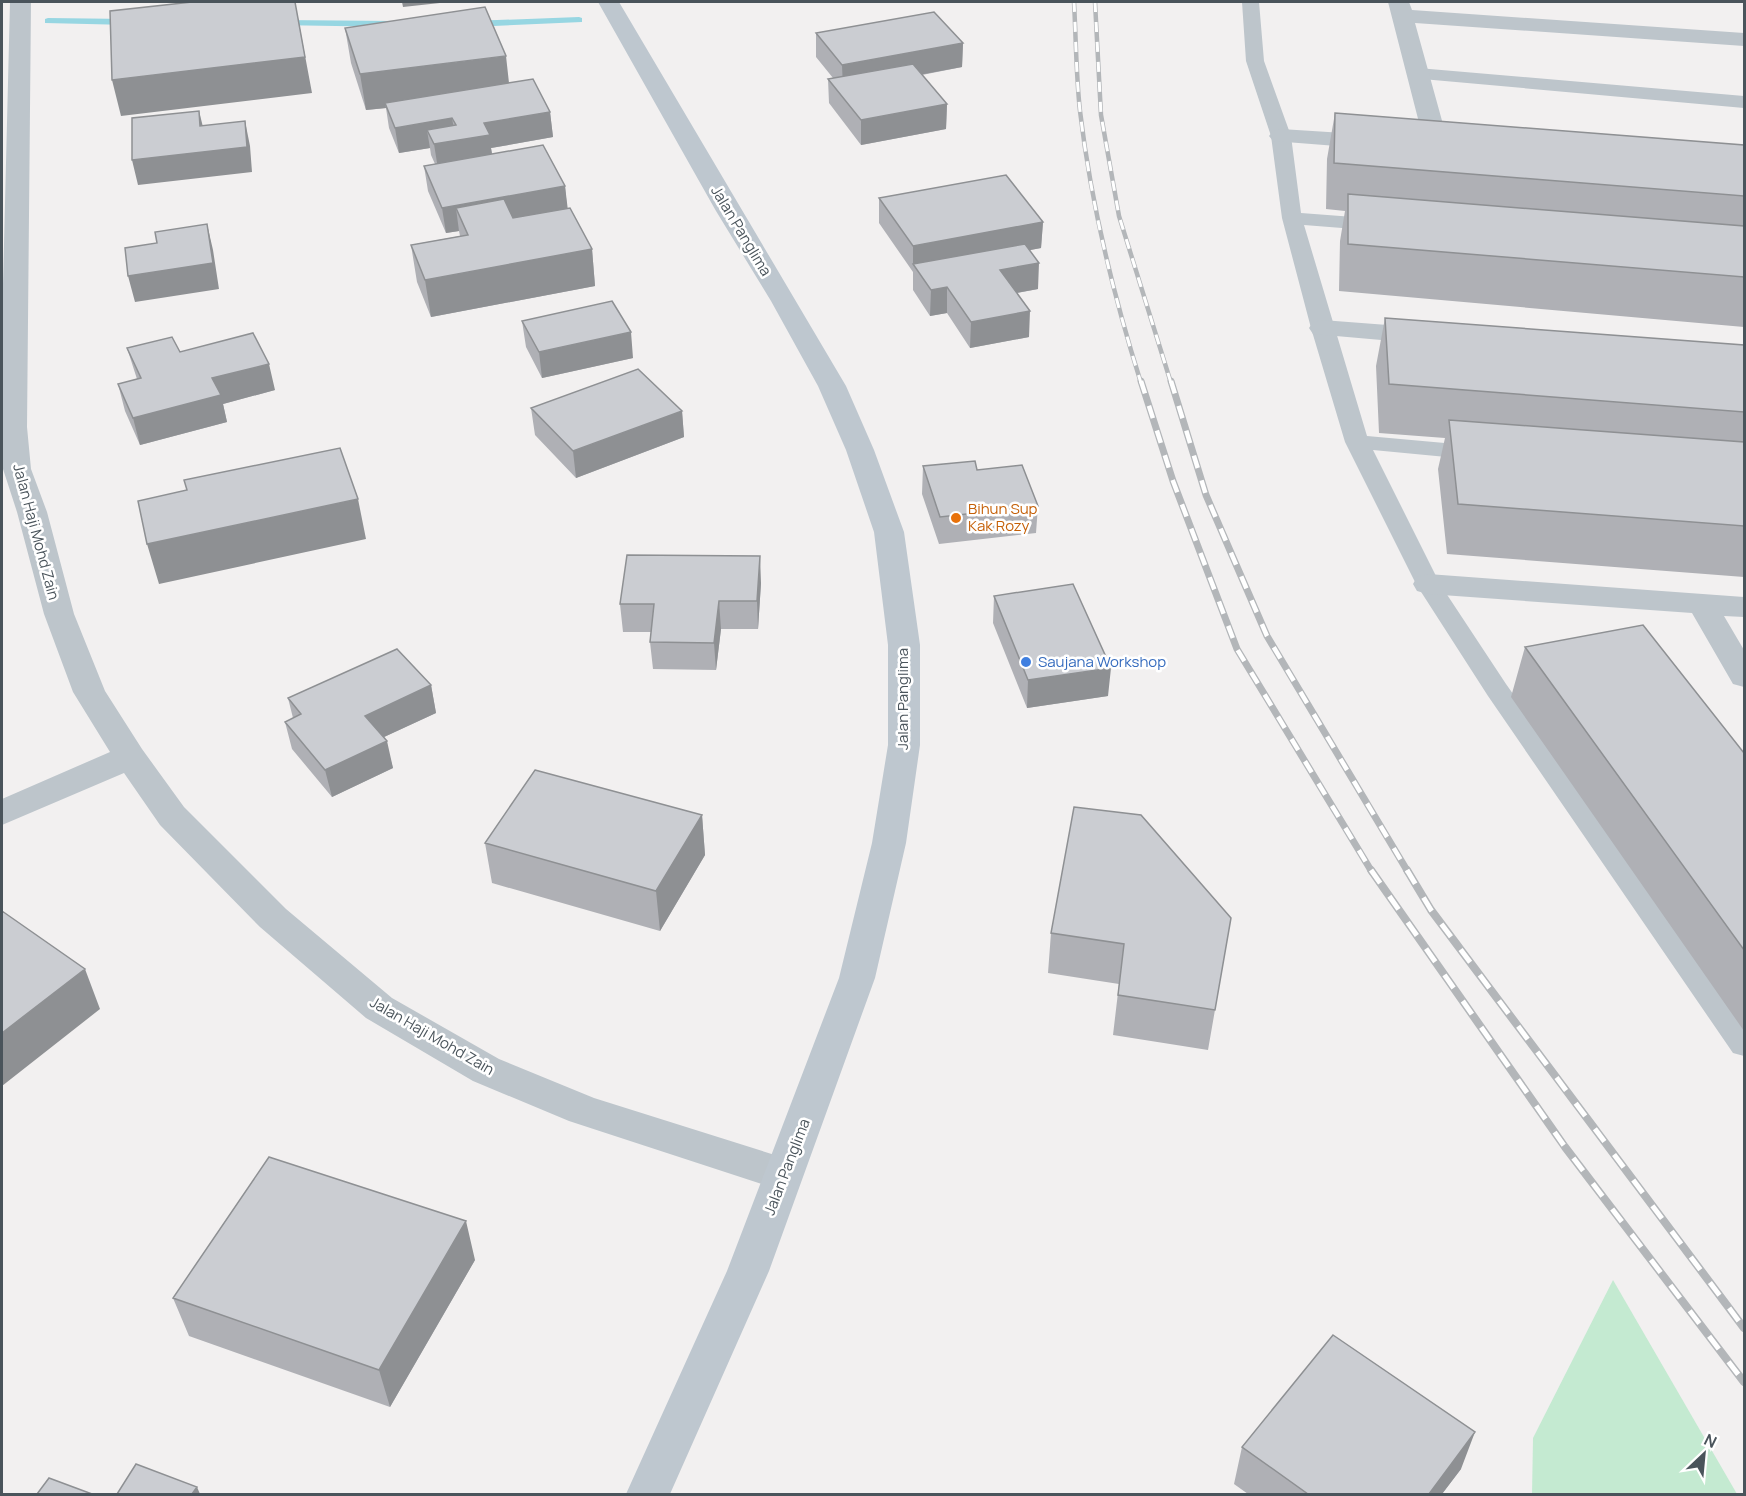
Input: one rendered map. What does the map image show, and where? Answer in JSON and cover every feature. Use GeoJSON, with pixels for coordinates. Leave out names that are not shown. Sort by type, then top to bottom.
{"type":"FeatureCollection","features":[{"type":"Feature","properties":{"kind":"main road","name":"Jalan Panglima"},"geometry":{"type":"LineString","coordinates":[[608,2],[832,386],[860,450],[889,532],[904,645],[904,745],[889,843],[857,978],[748,1271],[648,1494]]}},
{"type":"Feature","properties":{"kind":"street","name":"Jalan Haji Mohd Zain"},"geometry":{"type":"LineString","coordinates":[[20,2],[12,427],[9,468],[32,512],[59,614],[89,692],[130,757],[172,816],[273,918],[379,1008],[486,1070],[583,1110],[783,1174]]}},
{"type":"Feature","properties":{"kind":"street"},"geometry":{"type":"LineString","coordinates":[[1281,136],[1426,145],[1418,74],[1401,9],[1744,40]]}},
{"type":"Feature","properties":{"kind":"street"},"geometry":{"type":"LineString","coordinates":[[1322,328],[1451,338]]}},
{"type":"Feature","properties":{"kind":"street"},"geometry":{"type":"LineString","coordinates":[[1428,584],[1744,607]]}},
{"type":"Feature","properties":{"kind":"street"},"geometry":{"type":"LineString","coordinates":[[1702,604],[1744,676]]}},
{"type":"Feature","properties":{"kind":"street"},"geometry":{"type":"LineString","coordinates":[[2,813],[130,757]]}},
{"type":"Feature","properties":{"kind":"lane"},"geometry":{"type":"LineString","coordinates":[[1250,2],[1255,61],[1281,136],[1292,218],[1322,328],[1357,442],[1428,584],[1497,690],[1744,1044]]}},
{"type":"Feature","properties":{"kind":"lane"},"geometry":{"type":"LineString","coordinates":[[1418,74],[1744,102]]}},
{"type":"Feature","properties":{"kind":"lane"},"geometry":{"type":"LineString","coordinates":[[1292,218],[1399,227]]}},
{"type":"Feature","properties":{"kind":"lane"},"geometry":{"type":"LineString","coordinates":[[1357,442],[1498,454]]}},
{"type":"Feature","properties":{"kind":"green space"},"geometry":{"type":"Polygon","coordinates":[[[1613,1280],[1737,1494],[1532,1494],[1533,1438],[1613,1280]]]}},
{"type":"Feature","properties":{"kind":"building"},"geometry":{"type":"Polygon","coordinates":[[[192,2],[295,2],[305,57],[112,80],[110,11],[192,2]]]}},
{"type":"Feature","properties":{"kind":"building"},"geometry":{"type":"Polygon","coordinates":[[[485,7],[506,56],[360,74],[345,28],[485,7]]]}},
{"type":"Feature","properties":{"kind":"building"},"geometry":{"type":"Polygon","coordinates":[[[934,12],[963,43],[842,65],[816,33],[934,12]]]}},
{"type":"Feature","properties":{"kind":"building"},"geometry":{"type":"Polygon","coordinates":[[[913,64],[947,104],[861,120],[828,79],[913,64]]]}},
{"type":"Feature","properties":{"kind":"building"},"geometry":{"type":"Polygon","coordinates":[[[533,79],[550,112],[484,123],[490,135],[434,144],[427,130],[456,125],[452,118],[395,128],[385,103],[533,79]]]}},
{"type":"Feature","properties":{"kind":"building"},"geometry":{"type":"Polygon","coordinates":[[[199,111],[200,126],[245,121],[247,147],[132,160],[132,118],[199,111]]]}},
{"type":"Feature","properties":{"kind":"building"},"geometry":{"type":"Polygon","coordinates":[[[1335,113],[1744,145],[1744,196],[1334,163],[1335,113]]]}},
{"type":"Feature","properties":{"kind":"building"},"geometry":{"type":"Polygon","coordinates":[[[543,145],[565,186],[442,208],[424,166],[543,145]]]}},
{"type":"Feature","properties":{"kind":"building"},"geometry":{"type":"Polygon","coordinates":[[[1006,175],[1043,222],[913,246],[879,198],[1006,175]]]}},
{"type":"Feature","properties":{"kind":"building"},"geometry":{"type":"Polygon","coordinates":[[[1348,194],[1744,226],[1744,277],[1348,244],[1348,194]]]}},
{"type":"Feature","properties":{"kind":"building"},"geometry":{"type":"Polygon","coordinates":[[[504,199],[513,218],[570,208],[592,249],[425,280],[411,245],[468,235],[456,208],[504,199]]]}},
{"type":"Feature","properties":{"kind":"building"},"geometry":{"type":"Polygon","coordinates":[[[207,224],[213,263],[128,276],[125,248],[157,243],[155,232],[207,224]]]}},
{"type":"Feature","properties":{"kind":"building"},"geometry":{"type":"Polygon","coordinates":[[[1025,244],[1039,263],[1000,270],[1030,311],[971,322],[947,287],[931,290],[913,264],[1025,244]]]}},
{"type":"Feature","properties":{"kind":"building"},"geometry":{"type":"Polygon","coordinates":[[[612,301],[631,332],[539,352],[522,321],[612,301]]]}},
{"type":"Feature","properties":{"kind":"building"},"geometry":{"type":"Polygon","coordinates":[[[1385,318],[1744,345],[1744,412],[1389,384],[1385,318]]]}},
{"type":"Feature","properties":{"kind":"building"},"geometry":{"type":"Polygon","coordinates":[[[253,333],[269,364],[212,378],[221,395],[133,418],[118,384],[141,378],[127,348],[172,337],[180,352],[253,333]]]}},
{"type":"Feature","properties":{"kind":"building"},"geometry":{"type":"Polygon","coordinates":[[[638,369],[682,411],[573,451],[531,408],[638,369]]]}},
{"type":"Feature","properties":{"kind":"building"},"geometry":{"type":"Polygon","coordinates":[[[1449,420],[1744,442],[1744,526],[1458,504],[1449,420]]]}},
{"type":"Feature","properties":{"kind":"building"},"geometry":{"type":"Polygon","coordinates":[[[340,448],[358,499],[147,544],[138,501],[187,490],[184,480],[340,448]]]}},
{"type":"Feature","properties":{"kind":"building"},"geometry":{"type":"Polygon","coordinates":[[[975,461],[977,470],[1022,465],[1038,506],[940,517],[923,466],[975,461]]]}},
{"type":"Feature","properties":{"kind":"building"},"geometry":{"type":"Polygon","coordinates":[[[627,555],[760,556],[757,601],[719,601],[714,643],[650,642],[654,604],[620,604],[627,555]]]}},
{"type":"Feature","properties":{"kind":"building"},"geometry":{"type":"Polygon","coordinates":[[[1073,584],[1111,668],[1028,680],[994,596],[1073,584]]]}},
{"type":"Feature","properties":{"kind":"building"},"geometry":{"type":"Polygon","coordinates":[[[1643,625],[1744,753],[1744,950],[1525,647],[1643,625]]]}},
{"type":"Feature","properties":{"kind":"building"},"geometry":{"type":"Polygon","coordinates":[[[397,649],[431,685],[365,716],[387,741],[325,770],[285,722],[301,714],[288,698],[397,649]]]}},
{"type":"Feature","properties":{"kind":"building"},"geometry":{"type":"Polygon","coordinates":[[[535,770],[702,815],[656,891],[485,843],[535,770]]]}},
{"type":"Feature","properties":{"kind":"building"},"geometry":{"type":"Polygon","coordinates":[[[1074,807],[1141,815],[1231,918],[1215,1010],[1118,995],[1124,944],[1051,933],[1074,807]]]}},
{"type":"Feature","properties":{"kind":"building"},"geometry":{"type":"Polygon","coordinates":[[[2,911],[85,969],[2,1033],[2,911]]]}},
{"type":"Feature","properties":{"kind":"building"},"geometry":{"type":"Polygon","coordinates":[[[269,1157],[466,1221],[379,1370],[173,1298],[269,1157]]]}},
{"type":"Feature","properties":{"kind":"building"},"geometry":{"type":"Polygon","coordinates":[[[1333,1335],[1475,1432],[1429,1494],[1308,1494],[1242,1447],[1333,1335]]]}},
{"type":"Feature","properties":{"kind":"building"},"geometry":{"type":"Polygon","coordinates":[[[136,1464],[197,1487],[192,1494],[117,1494],[136,1464]]]}},
{"type":"Feature","properties":{"kind":"building"},"geometry":{"type":"Polygon","coordinates":[[[49,1478],[92,1494],[37,1494],[49,1478]]]}},
{"type":"Feature","properties":{"kind":"waterway"},"geometry":{"type":"LineString","coordinates":[[471,24],[579,20]]}},
{"type":"Feature","properties":{"kind":"waterway"},"geometry":{"type":"LineString","coordinates":[[48,21],[129,22]]}},
{"type":"Feature","properties":{"kind":"waterway"},"geometry":{"type":"LineString","coordinates":[[279,23],[396,24]]}},
{"type":"Feature","properties":{"kind":"railway"},"geometry":{"type":"LineString","coordinates":[[1074,2],[1079,97],[1090,180],[1112,282],[1141,383]]}},
{"type":"Feature","properties":{"kind":"railway"},"geometry":{"type":"LineString","coordinates":[[1095,2],[1101,115],[1119,216],[1171,383]]}},
{"type":"Feature","properties":{"kind":"railway"},"geometry":{"type":"LineString","coordinates":[[1141,381],[1173,481],[1237,649],[1372,872]]}},
{"type":"Feature","properties":{"kind":"railway"},"geometry":{"type":"LineString","coordinates":[[1171,381],[1206,495],[1267,636],[1408,872]]}},
{"type":"Feature","properties":{"kind":"railway"},"geometry":{"type":"LineString","coordinates":[[1371,870],[1565,1147],[1744,1382]]}},
{"type":"Feature","properties":{"kind":"railway"},"geometry":{"type":"LineString","coordinates":[[1407,870],[1431,910],[1744,1328]]}},
{"type":"Feature","properties":{"kind":"place","name":"Bihun Sup Kak Rozy"},"geometry":{"type":"Point","coordinates":[956,518]}},
{"type":"Feature","properties":{"kind":"place","name":"Saujana Workshop"},"geometry":{"type":"Point","coordinates":[1026,662]}}]}
